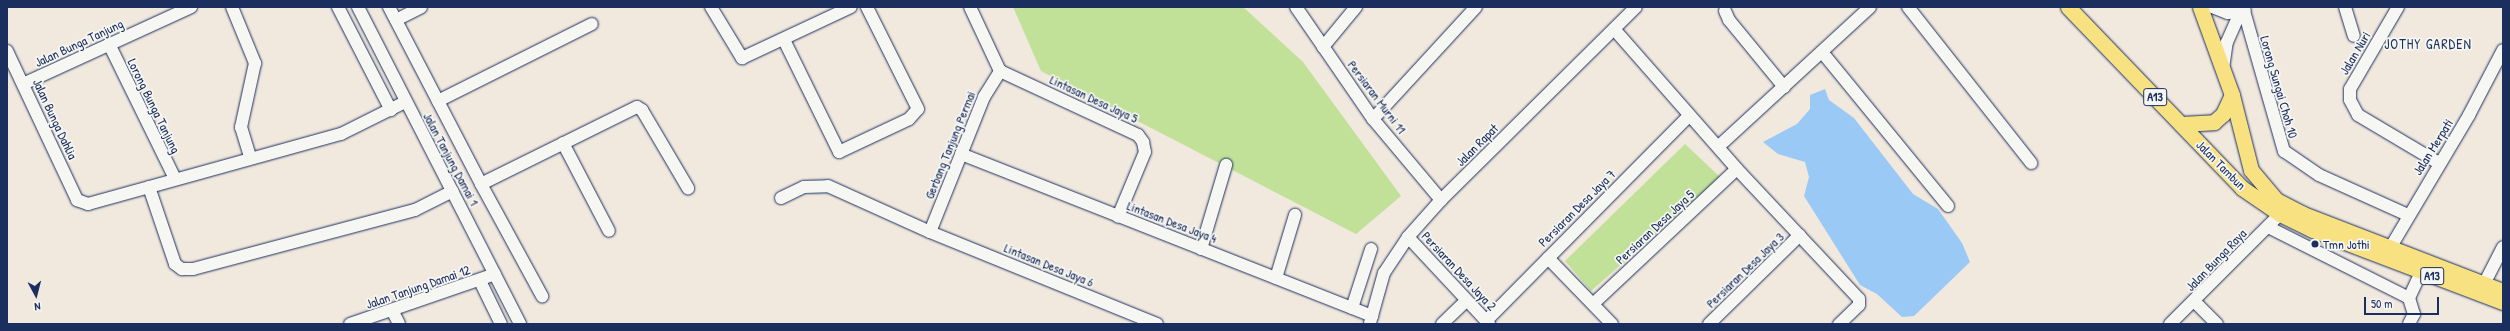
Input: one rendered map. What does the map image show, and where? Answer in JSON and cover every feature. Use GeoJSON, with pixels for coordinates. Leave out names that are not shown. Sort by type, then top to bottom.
{"type":"FeatureCollection","features":[{"type":"Feature","properties":{"kind":"main road","name":"Jalan Tambun"},"geometry":{"type":"LineString","coordinates":[[2068,7],[2242,188],[2280,214],[2388,252],[2481,288],[2503,302]]}},
{"type":"Feature","properties":{"kind":"main road","name":"A13"},"geometry":{"type":"LineString","coordinates":[[2200,7],[2232,95]]}},
{"type":"Feature","properties":{"kind":"main road","name":"Jalan Tambun"},"geometry":{"type":"LineString","coordinates":[[2232,95],[2244,152],[2261,185],[2276,200],[2388,252]]}},
{"type":"Feature","properties":{"kind":"main road"},"geometry":{"type":"LineString","coordinates":[[2181,124],[2214,122],[2223,114],[2232,95]]}},
{"type":"Feature","properties":{"kind":"main road","name":"Jalan Tambun"},"geometry":{"type":"LineString","coordinates":[[2481,288],[2503,291]]}},
{"type":"Feature","properties":{"kind":"street","name":"Jalan Bunga Tanjung"},"geometry":{"type":"LineString","coordinates":[[23,84],[109,44],[168,11],[191,7]]}},
{"type":"Feature","properties":{"kind":"street"},"geometry":{"type":"LineString","coordinates":[[232,7],[255,63],[242,126],[250,157]]}},
{"type":"Feature","properties":{"kind":"street"},"geometry":{"type":"LineString","coordinates":[[338,7],[391,110]]}},
{"type":"Feature","properties":{"kind":"street","name":"Jalan Tanjung Damai 1"},"geometry":{"type":"LineString","coordinates":[[358,7],[405,102],[453,191],[520,324]]}},
{"type":"Feature","properties":{"kind":"street"},"geometry":{"type":"LineString","coordinates":[[389,7],[481,184],[542,296]]}},
{"type":"Feature","properties":{"kind":"street"},"geometry":{"type":"LineString","coordinates":[[396,20],[421,7]]}},
{"type":"Feature","properties":{"kind":"street"},"geometry":{"type":"LineString","coordinates":[[711,7],[739,57],[743,58],[784,40],[851,7]]}},
{"type":"Feature","properties":{"kind":"street"},"geometry":{"type":"LineString","coordinates":[[784,40],[839,152],[909,119],[917,112],[918,106],[867,7]]}},
{"type":"Feature","properties":{"kind":"street"},"geometry":{"type":"LineString","coordinates":[[970,7],[1000,71]]}},
{"type":"Feature","properties":{"kind":"street","name":"Persiaran Murni 11"},"geometry":{"type":"LineString","coordinates":[[1296,7],[1373,119],[1441,200]]}},
{"type":"Feature","properties":{"kind":"street"},"geometry":{"type":"LineString","coordinates":[[1323,47],[1356,7]]}},
{"type":"Feature","properties":{"kind":"street"},"geometry":{"type":"LineString","coordinates":[[1373,119],[1476,7]]}},
{"type":"Feature","properties":{"kind":"street","name":"Jalan Rapat"},"geometry":{"type":"LineString","coordinates":[[1371,320],[1384,273],[1408,238],[1441,200],[1636,7]]}},
{"type":"Feature","properties":{"kind":"street"},"geometry":{"type":"LineString","coordinates":[[1719,146],[1870,7]]}},
{"type":"Feature","properties":{"kind":"street"},"geometry":{"type":"LineString","coordinates":[[1908,7],[2031,163]]}},
{"type":"Feature","properties":{"kind":"street"},"geometry":{"type":"LineString","coordinates":[[2212,7],[2221,12],[2244,10]]}},
{"type":"Feature","properties":{"kind":"street"},"geometry":{"type":"LineString","coordinates":[[2345,7],[2354,36]]}},
{"type":"Feature","properties":{"kind":"street","name":"Jalan Nuri"},"geometry":{"type":"LineString","coordinates":[[2398,7],[2350,89],[2350,100],[2358,115],[2439,163]]}},
{"type":"Feature","properties":{"kind":"street"},"geometry":{"type":"LineString","coordinates":[[2223,73],[2227,42],[2244,10]]}},
{"type":"Feature","properties":{"kind":"street","name":"Lorong Sungai Choh 10"},"geometry":{"type":"LineString","coordinates":[[2244,10],[2284,151],[2308,170],[2408,215]]}},
{"type":"Feature","properties":{"kind":"street"},"geometry":{"type":"LineString","coordinates":[[1725,11],[1729,20],[1784,87]]}},
{"type":"Feature","properties":{"kind":"street"},"geometry":{"type":"LineString","coordinates":[[438,101],[592,24]]}},
{"type":"Feature","properties":{"kind":"street"},"geometry":{"type":"LineString","coordinates":[[1614,29],[1689,116],[1719,146],[1737,169],[1859,299],[1859,305],[1839,324]]}},
{"type":"Feature","properties":{"kind":"street","name":"Lorong Bunga Tanjung"},"geometry":{"type":"LineString","coordinates":[[109,44],[175,179]]}},
{"type":"Feature","properties":{"kind":"street","name":"Jalan Merpati"},"geometry":{"type":"LineString","coordinates":[[2388,252],[2503,50]]}},
{"type":"Feature","properties":{"kind":"street","name":"Jalan Bunga Dahlia"},"geometry":{"type":"LineString","coordinates":[[7,51],[77,200],[88,204],[149,187]]}},
{"type":"Feature","properties":{"kind":"street"},"geometry":{"type":"LineString","coordinates":[[1822,52],[1948,206]]}},
{"type":"Feature","properties":{"kind":"street","name":"Gerbang Tanjung Permai"},"geometry":{"type":"LineString","coordinates":[[930,232],[984,97],[1000,71]]}},
{"type":"Feature","properties":{"kind":"street","name":"Lintasan Desa Jaya 5"},"geometry":{"type":"LineString","coordinates":[[1000,71],[1138,135],[1144,142],[1145,152],[1118,217]]}},
{"type":"Feature","properties":{"kind":"street"},"geometry":{"type":"LineString","coordinates":[[405,102],[342,134],[250,157],[149,187],[175,264],[182,269],[193,269],[415,210],[453,191]]}},
{"type":"Feature","properties":{"kind":"street"},"geometry":{"type":"LineString","coordinates":[[481,184],[629,109],[640,108],[688,188]]}},
{"type":"Feature","properties":{"kind":"street","name":"Persiaran Desa Jaya 7"},"geometry":{"type":"LineString","coordinates":[[1487,322],[1548,258],[1689,116]]}},
{"type":"Feature","properties":{"kind":"street"},"geometry":{"type":"LineString","coordinates":[[563,143],[609,230]]}},
{"type":"Feature","properties":{"kind":"street","name":"Lintasan Desa Jaya 4"},"geometry":{"type":"LineString","coordinates":[[961,154],[1352,308],[1371,320]]}},
{"type":"Feature","properties":{"kind":"street"},"geometry":{"type":"LineString","coordinates":[[1201,249],[1226,165]]}},
{"type":"Feature","properties":{"kind":"street","name":"Persiaran Desa Jaya 5"},"geometry":{"type":"LineString","coordinates":[[1593,304],[1737,169]]}},
{"type":"Feature","properties":{"kind":"street","name":"Lintasan Desa Jaya 6"},"geometry":{"type":"LineString","coordinates":[[781,198],[804,187],[828,186],[930,232],[1157,324]]}},
{"type":"Feature","properties":{"kind":"street","name":"Jalan Bunga Raya"},"geometry":{"type":"LineString","coordinates":[[2170,324],[2195,302],[2280,214]]}},
{"type":"Feature","properties":{"kind":"street"},"geometry":{"type":"LineString","coordinates":[[1276,278],[1295,215]]}},
{"type":"Feature","properties":{"kind":"street"},"geometry":{"type":"LineString","coordinates":[[2268,227],[2409,298]]}},
{"type":"Feature","properties":{"kind":"street","name":"Persiaran Desa Jaya 3"},"geometry":{"type":"LineString","coordinates":[[1709,324],[1800,235]]}},
{"type":"Feature","properties":{"kind":"street","name":"Persiaran Desa Jaya 2"},"geometry":{"type":"LineString","coordinates":[[1408,238],[1487,322]]}},
{"type":"Feature","properties":{"kind":"street"},"geometry":{"type":"LineString","coordinates":[[2481,288],[2503,247]]}},
{"type":"Feature","properties":{"kind":"street"},"geometry":{"type":"LineString","coordinates":[[1352,308],[1371,249]]}},
{"type":"Feature","properties":{"kind":"street"},"geometry":{"type":"LineString","coordinates":[[1548,258],[1612,324]]}},
{"type":"Feature","properties":{"kind":"street"},"geometry":{"type":"LineString","coordinates":[[2410,324],[2414,314],[2409,298],[2424,266]]}},
{"type":"Feature","properties":{"kind":"street","name":"Jalan Tanjung Damai 12"},"geometry":{"type":"LineString","coordinates":[[350,324],[393,312],[495,274]]}},
{"type":"Feature","properties":{"kind":"street"},"geometry":{"type":"LineString","coordinates":[[480,280],[501,324]]}},
{"type":"Feature","properties":{"kind":"street"},"geometry":{"type":"LineString","coordinates":[[1442,324],[1466,300]]}},
{"type":"Feature","properties":{"kind":"street"},"geometry":{"type":"LineString","coordinates":[[2195,302],[2217,324]]}},
{"type":"Feature","properties":{"kind":"street"},"geometry":{"type":"LineString","coordinates":[[393,312],[399,324]]}},
{"type":"Feature","properties":{"kind":"green space"},"geometry":{"type":"Polygon","coordinates":[[[1013,7],[1243,7],[1303,62],[1401,196],[1356,234],[1041,71],[1013,7]]]}},
{"type":"Feature","properties":{"kind":"green space"},"geometry":{"type":"Polygon","coordinates":[[[1685,144],[1720,177],[1591,291],[1565,261],[1685,144]]]}},
{"type":"Feature","properties":{"kind":"water"},"geometry":{"type":"Polygon","coordinates":[[[1825,89],[1829,100],[1854,118],[1913,194],[1938,209],[1962,243],[1970,262],[1914,316],[1902,317],[1877,294],[1860,285],[1804,196],[1809,177],[1805,162],[1778,154],[1763,142],[1797,124],[1810,109],[1810,95],[1825,89]]]}},
{"type":"Feature","properties":{"kind":"place","name":"Tmn Jothi"},"geometry":{"type":"Point","coordinates":[2315,244]}},
{"type":"Feature","properties":{"kind":"district","name":"JOTHY GARDEN"},"geometry":{"type":"Point","coordinates":[2428,44]}}]}
